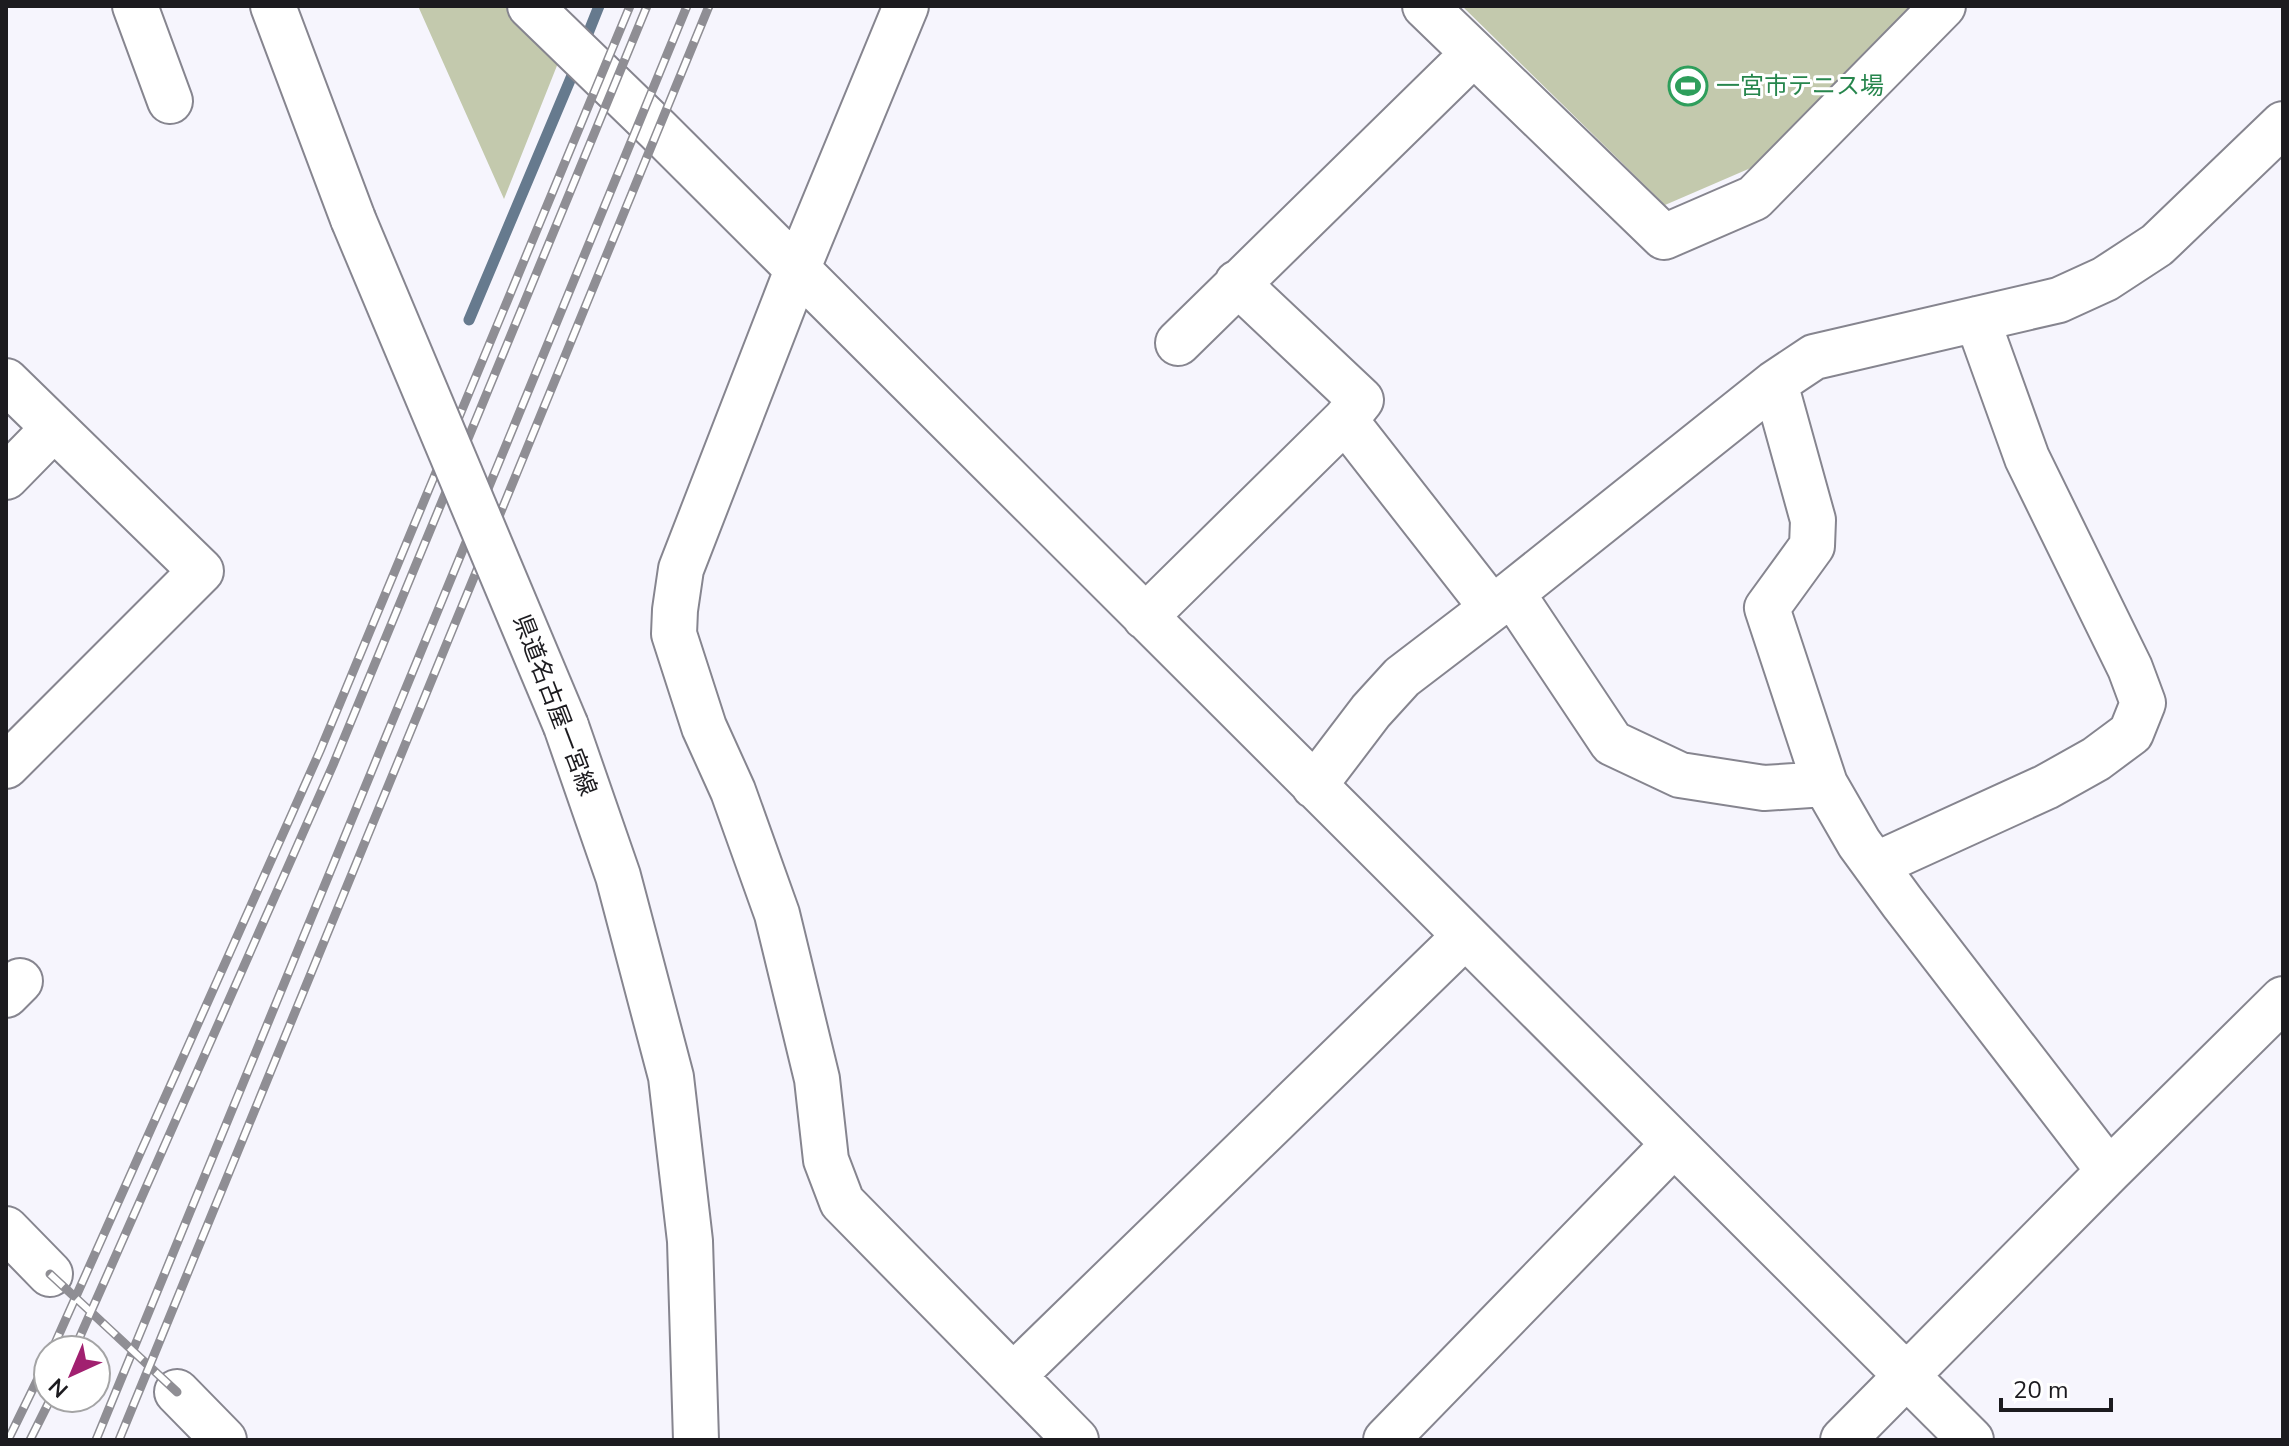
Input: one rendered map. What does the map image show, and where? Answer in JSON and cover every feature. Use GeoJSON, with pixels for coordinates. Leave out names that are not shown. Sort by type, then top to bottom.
{"type":"FeatureCollection","features":[{"type":"Feature","properties":{"kind":"street"},"geometry":{"type":"LineString","coordinates":[[135,6],[170,101]]}},
{"type":"Feature","properties":{"kind":"street","name":"県道名古屋一宮線"},"geometry":{"type":"LineString","coordinates":[[273,6],[353,219],[566,726],[618,876],[671,1077],[690,1241],[696,1440]]}},
{"type":"Feature","properties":{"kind":"street"},"geometry":{"type":"LineString","coordinates":[[530,6],[1971,1440]]}},
{"type":"Feature","properties":{"kind":"street"},"geometry":{"type":"LineString","coordinates":[[906,6],[797,270],[681,569],[674,634],[704,727],[733,791],[777,914],[817,1079],[826,1160],[842,1202],[1076,1440]]}},
{"type":"Feature","properties":{"kind":"street"},"geometry":{"type":"LineString","coordinates":[[1425,6],[1664,237],[1754,198],[1943,6]]}},
{"type":"Feature","properties":{"kind":"street"},"geometry":{"type":"LineString","coordinates":[[1178,343],[1473,54]]}},
{"type":"Feature","properties":{"kind":"street"},"geometry":{"type":"LineString","coordinates":[[1314,786],[1371,711],[1402,677],[1775,383],[1814,357],[2059,300],[2105,279],[2157,245],[2283,124]]}},
{"type":"Feature","properties":{"kind":"street"},"geometry":{"type":"LineString","coordinates":[[1145,617],[1345,420],[1361,400],[1237,283]]}},
{"type":"Feature","properties":{"kind":"street"},"geometry":{"type":"LineString","coordinates":[[1875,865],[2046,787],[2096,759],[2131,733],[2143,703],[2130,668],[2027,458],[1977,319]]}},
{"type":"Feature","properties":{"kind":"street"},"geometry":{"type":"LineString","coordinates":[[6,381],[201,571],[6,766]]}},
{"type":"Feature","properties":{"kind":"street"},"geometry":{"type":"LineString","coordinates":[[1775,383],[1813,520],[1812,546],[1767,608],[1825,784],[1875,865],[2109,1171]]}},
{"type":"Feature","properties":{"kind":"street"},"geometry":{"type":"LineString","coordinates":[[1345,420],[1502,600],[1612,743],[1680,775],[1764,788],[1825,784]]}},
{"type":"Feature","properties":{"kind":"street"},"geometry":{"type":"LineString","coordinates":[[6,477],[54,428]]}},
{"type":"Feature","properties":{"kind":"street"},"geometry":{"type":"LineString","coordinates":[[1013,1376],[1465,936]]}},
{"type":"Feature","properties":{"kind":"street"},"geometry":{"type":"LineString","coordinates":[[1843,1440],[2283,999]]}},
{"type":"Feature","properties":{"kind":"street"},"geometry":{"type":"LineString","coordinates":[[1386,1440],[1674,1144]]}},
{"type":"Feature","properties":{"kind":"street"},"geometry":{"type":"LineString","coordinates":[[6,1229],[50,1274]]}},
{"type":"Feature","properties":{"kind":"street"},"geometry":{"type":"LineString","coordinates":[[177,1392],[224,1440]]}},
{"type":"Feature","properties":{"kind":"green space"},"geometry":{"type":"Polygon","coordinates":[[[418,6],[508,6],[560,58],[504,199],[418,6]]]}},
{"type":"Feature","properties":{"kind":"green space","name":"一宮市テニス場"},"geometry":{"type":"Polygon","coordinates":[[[1462,6],[1911,6],[1753,167],[1665,205],[1462,6]]]}},
{"type":"Feature","properties":{"kind":"waterway"},"geometry":{"type":"LineString","coordinates":[[583,46],[599,6]]}},
{"type":"Feature","properties":{"kind":"waterway"},"geometry":{"type":"LineString","coordinates":[[469,320],[576,66]]}},
{"type":"Feature","properties":{"kind":"railway"},"geometry":{"type":"LineString","coordinates":[[59,1334],[320,751],[630,6]]}},
{"type":"Feature","properties":{"kind":"railway"},"geometry":{"type":"LineString","coordinates":[[81,1334],[333,765],[647,6]]}},
{"type":"Feature","properties":{"kind":"railway"},"geometry":{"type":"LineString","coordinates":[[96,1440],[687,6]]}},
{"type":"Feature","properties":{"kind":"railway"},"geometry":{"type":"LineString","coordinates":[[119,1440],[709,6]]}},
{"type":"Feature","properties":{"kind":"railway"},"geometry":{"type":"LineString","coordinates":[[50,1274],[177,1392]]}},
{"type":"Feature","properties":{"kind":"railway"},"geometry":{"type":"LineString","coordinates":[[8,1440],[32,1391]]}},
{"type":"Feature","properties":{"kind":"railway"},"geometry":{"type":"LineString","coordinates":[[30,1440],[43,1414]]}},
{"type":"Feature","properties":{"kind":"place","name":"一宮市テニス場"},"geometry":{"type":"Point","coordinates":[1688,86]}}]}
